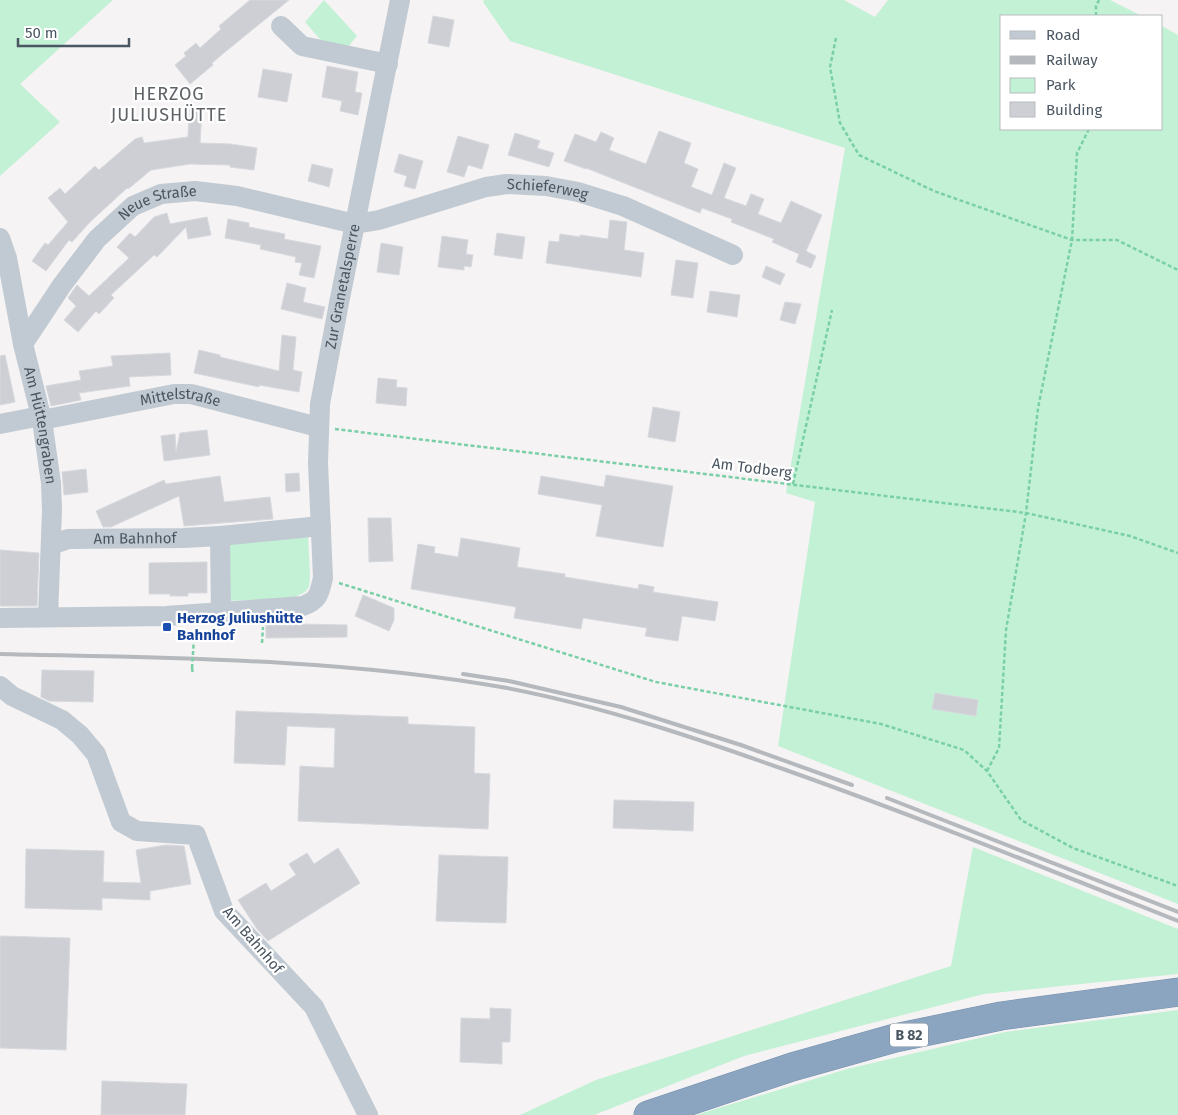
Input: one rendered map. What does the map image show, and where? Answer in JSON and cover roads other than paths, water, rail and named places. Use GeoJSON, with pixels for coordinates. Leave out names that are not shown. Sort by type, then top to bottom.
{"type":"FeatureCollection","features":[{"type":"Feature","properties":{"kind":"highway","name":"B 82"},"geometry":{"type":"LineString","coordinates":[[648,1115],[792,1067],[895,1038],[1001,1016],[1178,992]]}},
{"type":"Feature","properties":{"kind":"street","name":"Zur Granetalsperre"},"geometry":{"type":"LineString","coordinates":[[221,612],[288,608],[313,602],[319,595],[324,578],[318,427],[320,404],[400,0]]}},
{"type":"Feature","properties":{"kind":"street"},"geometry":{"type":"LineString","coordinates":[[281,26],[302,46],[388,64]]}},
{"type":"Feature","properties":{"kind":"street","name":"Schieferweg"},"geometry":{"type":"LineString","coordinates":[[355,224],[379,220],[486,187],[507,184],[546,186],[578,192],[623,206],[733,255]]}},
{"type":"Feature","properties":{"kind":"street","name":"Neue Straße"},"geometry":{"type":"LineString","coordinates":[[23,344],[62,285],[97,239],[133,206],[161,194],[195,190],[237,196],[355,224]]}},
{"type":"Feature","properties":{"kind":"street","name":"Am Hüttengraben"},"geometry":{"type":"LineString","coordinates":[[0,238],[7,258],[23,344],[42,418],[51,483],[52,510],[48,617]]}},
{"type":"Feature","properties":{"kind":"street","name":"Mittelstraße"},"geometry":{"type":"LineString","coordinates":[[0,424],[174,394],[191,394],[318,427]]}},
{"type":"Feature","properties":{"kind":"street","name":"Am Bahnhof"},"geometry":{"type":"LineString","coordinates":[[50,545],[68,538],[220,536],[321,526]]}},
{"type":"Feature","properties":{"kind":"street"},"geometry":{"type":"LineString","coordinates":[[0,618],[166,616],[221,612],[220,536]]}},
{"type":"Feature","properties":{"kind":"street","name":"Am Bahnhof"},"geometry":{"type":"LineString","coordinates":[[0,686],[12,696],[62,720],[80,735],[96,754],[121,822],[137,832],[196,835],[224,911],[314,1007],[368,1115]]}},
{"type":"Feature","properties":{"kind":"railway"},"geometry":{"type":"LineString","coordinates":[[0,654],[254,661],[318,665],[444,678],[542,695],[646,723],[783,769],[1031,862],[1178,921]]}},
{"type":"Feature","properties":{"kind":"railway"},"geometry":{"type":"LineString","coordinates":[[463,674],[509,681],[621,707],[741,745],[852,785]]}},
{"type":"Feature","properties":{"kind":"railway"},"geometry":{"type":"LineString","coordinates":[[887,798],[1178,912]]}},
{"type":"Feature","properties":{"kind":"place","name":"Herzog Juliushütte Bahnhof"},"geometry":{"type":"Point","coordinates":[167,627]}},
{"type":"Feature","properties":{"kind":"district","name":"HERZOG JULIUSHÜTTE"},"geometry":{"type":"Point","coordinates":[169,104]}}]}
